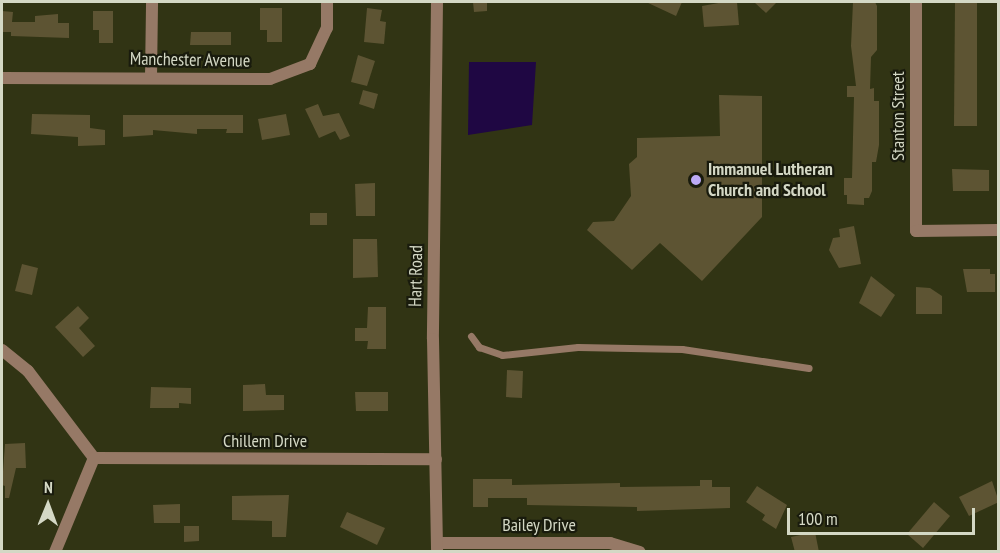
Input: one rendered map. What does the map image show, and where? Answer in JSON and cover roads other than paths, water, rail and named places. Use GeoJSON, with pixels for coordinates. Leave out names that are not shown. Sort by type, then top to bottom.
{"type":"FeatureCollection","features":[{"type":"Feature","properties":{"kind":"street"},"geometry":{"type":"LineString","coordinates":[[151,77],[152,2]]}},
{"type":"Feature","properties":{"kind":"street","name":"Manchester Avenue"},"geometry":{"type":"LineString","coordinates":[[2,78],[270,78],[310,64],[327,28],[327,2]]}},
{"type":"Feature","properties":{"kind":"street","name":"Hart Road"},"geometry":{"type":"LineString","coordinates":[[437,2],[436,459],[438,547]]}},
{"type":"Feature","properties":{"kind":"street","name":"Stanton Street"},"geometry":{"type":"LineString","coordinates":[[916,2],[916,231],[999,230]]}},
{"type":"Feature","properties":{"kind":"street"},"geometry":{"type":"LineString","coordinates":[[2,350],[27,370],[94,458],[55,552]]}},
{"type":"Feature","properties":{"kind":"street","name":"Chillem Drive"},"geometry":{"type":"LineString","coordinates":[[94,458],[436,459]]}},
{"type":"Feature","properties":{"kind":"street","name":"Bailey Drive"},"geometry":{"type":"LineString","coordinates":[[438,547],[610,543],[640,552]]}},
{"type":"Feature","properties":{"kind":"lane"},"geometry":{"type":"LineString","coordinates":[[471,336],[479,347],[502,355],[578,347],[682,349],[810,368]]}},
{"type":"Feature","properties":{"kind":"place","name":"Immanuel Lutheran Church and School"},"geometry":{"type":"Point","coordinates":[696,180]}}]}
